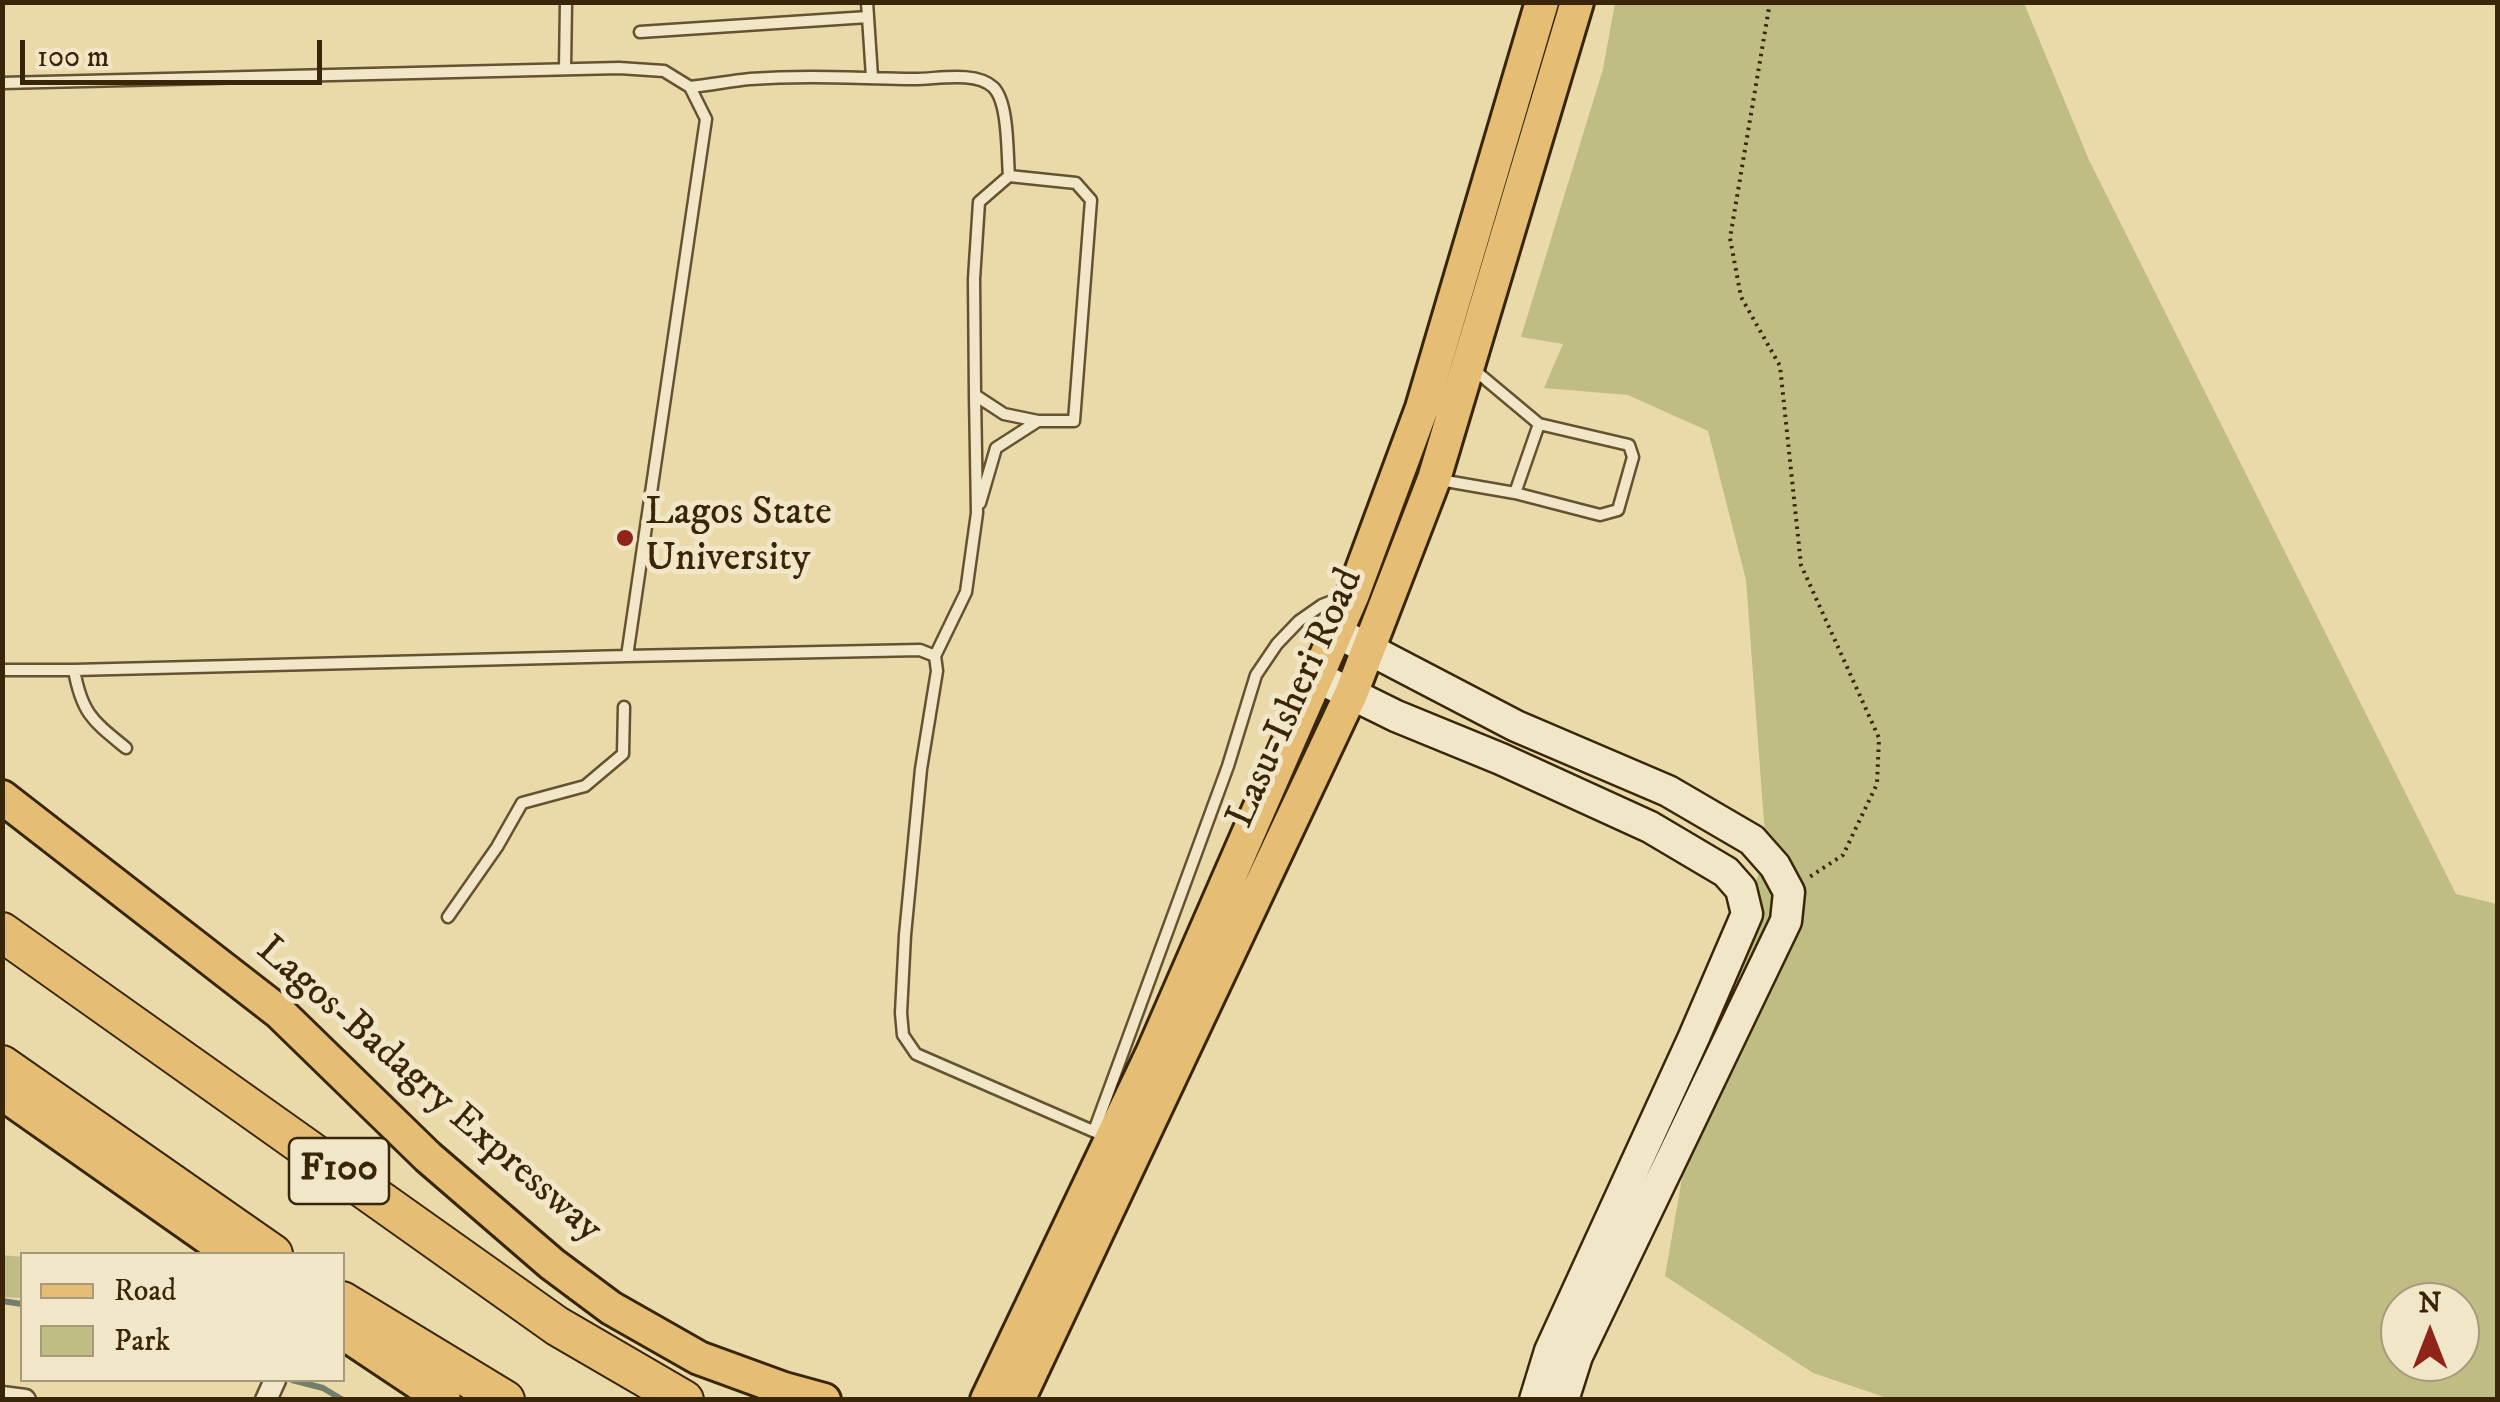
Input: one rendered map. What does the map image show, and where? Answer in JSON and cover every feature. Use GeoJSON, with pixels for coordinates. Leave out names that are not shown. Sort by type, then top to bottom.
{"type":"FeatureCollection","features":[{"type":"Feature","properties":{"kind":"highway","name":"F100"},"geometry":{"type":"LineString","coordinates":[[2,932],[558,1326],[684,1400]]}},
{"type":"Feature","properties":{"kind":"highway","name":"F100"},"geometry":{"type":"LineString","coordinates":[[2,1065],[270,1252]]}},
{"type":"Feature","properties":{"kind":"highway"},"geometry":{"type":"LineString","coordinates":[[345,1304],[504,1400]]}},
{"type":"Feature","properties":{"kind":"main road","name":"Lasu-Isheri Road"},"geometry":{"type":"LineString","coordinates":[[987,1400],[1102,1135],[1160,1036],[1353,594],[1422,408],[1542,2]]}},
{"type":"Feature","properties":{"kind":"main road","name":"Lasu-Isheri Road"},"geometry":{"type":"LineString","coordinates":[[1018,1400],[1370,650],[1434,479],[1576,2]]}},
{"type":"Feature","properties":{"kind":"main road"},"geometry":{"type":"LineString","coordinates":[[1336,632],[1516,726],[1668,791],[1752,840],[1775,866],[1788,892],[1786,921],[1577,1356],[1563,1400]]}},
{"type":"Feature","properties":{"kind":"main road"},"geometry":{"type":"LineString","coordinates":[[1317,677],[1396,716],[1650,827],[1726,872],[1741,889],[1746,914],[1550,1352],[1535,1400]]}},
{"type":"Feature","properties":{"kind":"main road","name":"Lagos-Badagry Expressway"},"geometry":{"type":"LineString","coordinates":[[2,797],[279,1012],[428,1157],[552,1264],[611,1308],[699,1358],[824,1400]]}},
{"type":"Feature","properties":{"kind":"main road"},"geometry":{"type":"LineString","coordinates":[[2,1093],[228,1252]]}},
{"type":"Feature","properties":{"kind":"main road"},"geometry":{"type":"LineString","coordinates":[[345,1334],[444,1400]]}},
{"type":"Feature","properties":{"kind":"street"},"geometry":{"type":"LineString","coordinates":[[2,1397],[25,1400]]}},
{"type":"Feature","properties":{"kind":"lane"},"geometry":{"type":"LineString","coordinates":[[566,2],[566,69]]}},
{"type":"Feature","properties":{"kind":"lane"},"geometry":{"type":"LineString","coordinates":[[866,2],[872,77]]}},
{"type":"Feature","properties":{"kind":"lane"},"geometry":{"type":"LineString","coordinates":[[640,32],[868,17]]}},
{"type":"Feature","properties":{"kind":"lane"},"geometry":{"type":"LineString","coordinates":[[2,83],[620,68],[664,71],[690,87],[706,119],[627,656]]}},
{"type":"Feature","properties":{"kind":"lane"},"geometry":{"type":"LineString","coordinates":[[690,87],[751,79],[960,77],[981,81],[994,87],[1003,102],[1009,176]]}},
{"type":"Feature","properties":{"kind":"lane"},"geometry":{"type":"LineString","coordinates":[[975,395],[1004,414],[1038,421],[1074,421],[1091,200],[1076,183],[1009,176],[978,202],[974,279],[975,395],[977,513]]}},
{"type":"Feature","properties":{"kind":"lane"},"geometry":{"type":"LineString","coordinates":[[1434,479],[1515,493],[1600,515],[1618,510],[1632,457],[1629,445],[1540,424],[1468,365]]}},
{"type":"Feature","properties":{"kind":"lane"},"geometry":{"type":"LineString","coordinates":[[1038,421],[996,448],[977,513],[966,592],[935,656],[920,769],[901,1014],[903,1035],[916,1054],[1102,1135],[1256,675],[1299,621],[1322,605],[1353,594]]}},
{"type":"Feature","properties":{"kind":"lane"},"geometry":{"type":"LineString","coordinates":[[1515,493],[1540,424]]}},
{"type":"Feature","properties":{"kind":"lane"},"geometry":{"type":"LineString","coordinates":[[2,670],[920,650],[935,656]]}},
{"type":"Feature","properties":{"kind":"lane"},"geometry":{"type":"LineString","coordinates":[[74,670],[77,690],[90,718],[126,748]]}},
{"type":"Feature","properties":{"kind":"lane"},"geometry":{"type":"LineString","coordinates":[[448,917],[497,848],[522,803],[585,786],[623,754],[624,707]]}},
{"type":"Feature","properties":{"kind":"path"},"geometry":{"type":"LineString","coordinates":[[1770,2],[1730,238],[1740,297],[1780,366],[1800,565],[1879,738],[1877,784],[1842,855],[1788,892]]}},
{"type":"Feature","properties":{"kind":"green space"},"geometry":{"type":"Polygon","coordinates":[[[1615,3],[2024,3],[2089,160],[2456,894],[2497,904],[2497,1399],[1890,1399],[1813,1373],[1665,1276],[1705,1046],[1766,849],[1746,580],[1708,431],[1628,395],[1544,388],[1563,344],[1521,337],[1603,69],[1615,3]]]}},
{"type":"Feature","properties":{"kind":"green space"},"geometry":{"type":"Polygon","coordinates":[[[2,1255],[20,1257],[20,1298],[3,1297],[2,1255]]]}},
{"type":"Feature","properties":{"kind":"waterway"},"geometry":{"type":"LineString","coordinates":[[2,1301],[20,1304]]}},
{"type":"Feature","properties":{"kind":"waterway"},"geometry":{"type":"LineString","coordinates":[[300,1382],[323,1388],[343,1400]]}},
{"type":"Feature","properties":{"kind":"place","name":"Lagos State University"},"geometry":{"type":"Point","coordinates":[625,538]}}]}
